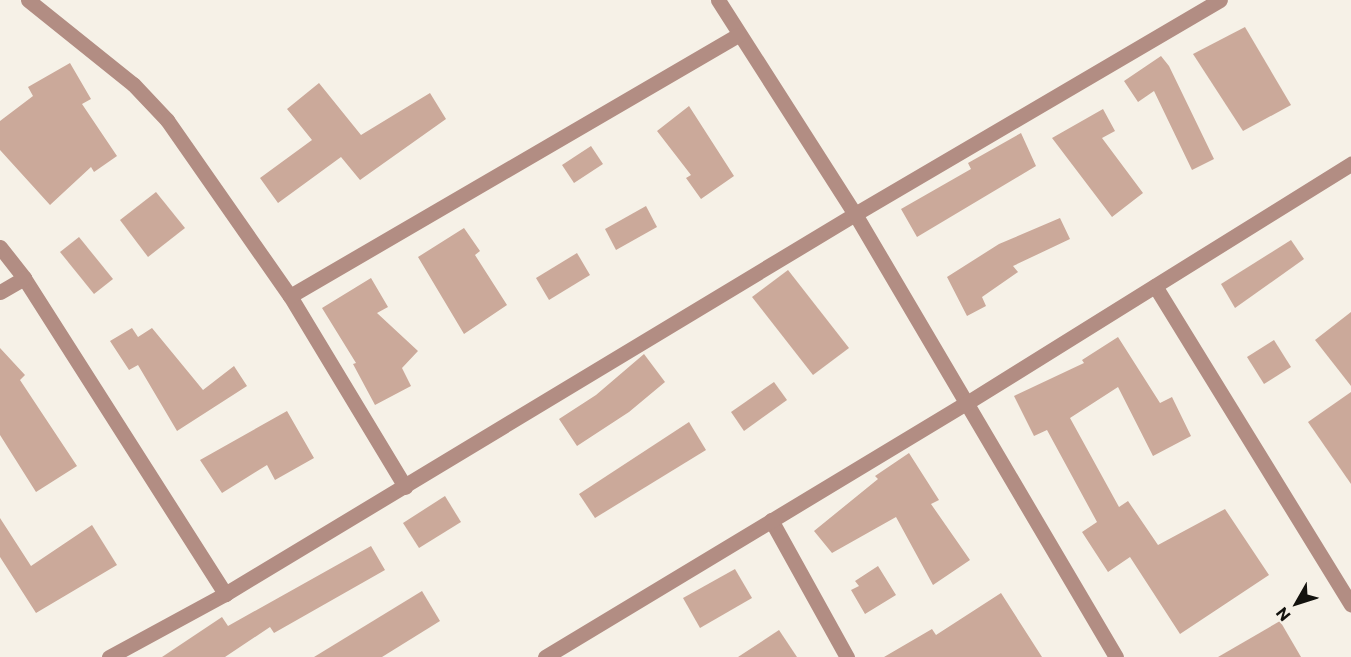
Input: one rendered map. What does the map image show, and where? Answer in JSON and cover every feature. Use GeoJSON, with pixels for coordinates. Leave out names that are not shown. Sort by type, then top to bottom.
{"type":"FeatureCollection","features":[{"type":"Feature","properties":{"kind":"street"},"geometry":{"type":"LineString","coordinates":[[28,0],[133,84],[167,120],[290,296],[405,487]]}},
{"type":"Feature","properties":{"kind":"street"},"geometry":{"type":"LineString","coordinates":[[718,0],[738,35],[855,214],[1116,657]]}},
{"type":"Feature","properties":{"kind":"street"},"geometry":{"type":"LineString","coordinates":[[110,657],[225,594],[855,214],[1220,0]]}},
{"type":"Feature","properties":{"kind":"street"},"geometry":{"type":"LineString","coordinates":[[290,296],[738,35]]}},
{"type":"Feature","properties":{"kind":"street"},"geometry":{"type":"LineString","coordinates":[[545,657],[1349,170]]}},
{"type":"Feature","properties":{"kind":"street"},"geometry":{"type":"LineString","coordinates":[[0,247],[24,278],[225,594]]}},
{"type":"Feature","properties":{"kind":"street"},"geometry":{"type":"LineString","coordinates":[[0,292],[24,278]]}},
{"type":"Feature","properties":{"kind":"street"},"geometry":{"type":"LineString","coordinates":[[1155,286],[1351,605]]}},
{"type":"Feature","properties":{"kind":"street"},"geometry":{"type":"LineString","coordinates":[[771,520],[848,657]]}},
{"type":"Feature","properties":{"kind":"building"},"geometry":{"type":"Polygon","coordinates":[[[1245,27],[1291,105],[1243,131],[1193,54],[1245,27]]]}},
{"type":"Feature","properties":{"kind":"building"},"geometry":{"type":"Polygon","coordinates":[[[1161,56],[1169,66],[1214,159],[1192,170],[1154,91],[1138,102],[1124,81],[1161,56]]]}},
{"type":"Feature","properties":{"kind":"building"},"geometry":{"type":"Polygon","coordinates":[[[70,63],[91,99],[82,104],[117,156],[94,172],[91,167],[50,205],[0,150],[0,121],[33,96],[28,87],[70,63]]]}},
{"type":"Feature","properties":{"kind":"building"},"geometry":{"type":"Polygon","coordinates":[[[319,83],[361,135],[430,93],[446,119],[360,180],[341,157],[278,203],[260,178],[312,140],[287,109],[319,83]]]}},
{"type":"Feature","properties":{"kind":"building"},"geometry":{"type":"Polygon","coordinates":[[[689,106],[734,176],[701,199],[686,178],[691,175],[657,131],[689,106]]]}},
{"type":"Feature","properties":{"kind":"building"},"geometry":{"type":"Polygon","coordinates":[[[1103,109],[1115,131],[1102,138],[1143,193],[1112,217],[1052,138],[1103,109]]]}},
{"type":"Feature","properties":{"kind":"building"},"geometry":{"type":"Polygon","coordinates":[[[1021,133],[1036,166],[917,237],[901,209],[971,169],[968,163],[1021,133]]]}},
{"type":"Feature","properties":{"kind":"building"},"geometry":{"type":"Polygon","coordinates":[[[591,146],[603,164],[574,183],[562,165],[591,146]]]}},
{"type":"Feature","properties":{"kind":"building"},"geometry":{"type":"Polygon","coordinates":[[[156,192],[185,228],[148,257],[120,220],[156,192]]]}},
{"type":"Feature","properties":{"kind":"building"},"geometry":{"type":"Polygon","coordinates":[[[646,206],[657,227],[616,250],[605,229],[646,206]]]}},
{"type":"Feature","properties":{"kind":"building"},"geometry":{"type":"Polygon","coordinates":[[[1060,218],[1070,239],[1013,266],[1018,272],[982,297],[986,306],[967,316],[947,277],[999,244],[1060,218]]]}},
{"type":"Feature","properties":{"kind":"building"},"geometry":{"type":"Polygon","coordinates":[[[464,228],[480,251],[475,255],[507,305],[464,334],[418,257],[464,228]]]}},
{"type":"Feature","properties":{"kind":"building"},"geometry":{"type":"Polygon","coordinates":[[[79,237],[113,279],[94,294],[60,252],[79,237]]]}},
{"type":"Feature","properties":{"kind":"building"},"geometry":{"type":"Polygon","coordinates":[[[1291,240],[1304,259],[1235,308],[1221,284],[1291,240]]]}},
{"type":"Feature","properties":{"kind":"building"},"geometry":{"type":"Polygon","coordinates":[[[577,253],[590,275],[549,300],[536,278],[577,253]]]}},
{"type":"Feature","properties":{"kind":"building"},"geometry":{"type":"Polygon","coordinates":[[[788,270],[849,348],[813,375],[752,297],[788,270]]]}},
{"type":"Feature","properties":{"kind":"building"},"geometry":{"type":"Polygon","coordinates":[[[371,278],[388,307],[377,313],[418,351],[402,368],[411,386],[375,405],[353,364],[356,363],[322,308],[371,278]]]}},
{"type":"Feature","properties":{"kind":"building"},"geometry":{"type":"Polygon","coordinates":[[[1351,312],[1351,386],[1315,340],[1351,312]]]}},
{"type":"Feature","properties":{"kind":"building"},"geometry":{"type":"Polygon","coordinates":[[[132,328],[138,337],[152,328],[203,390],[234,366],[247,386],[177,431],[138,365],[129,370],[110,341],[132,328]]]}},
{"type":"Feature","properties":{"kind":"building"},"geometry":{"type":"Polygon","coordinates":[[[1118,337],[1160,403],[1172,397],[1191,436],[1153,456],[1118,387],[1070,418],[1119,507],[1128,501],[1158,545],[1225,509],[1269,575],[1180,634],[1130,557],[1108,572],[1082,532],[1097,522],[1047,430],[1034,436],[1014,396],[1084,363],[1082,360],[1118,337]]]}},
{"type":"Feature","properties":{"kind":"building"},"geometry":{"type":"Polygon","coordinates":[[[1274,340],[1291,367],[1264,384],[1247,357],[1274,340]]]}},
{"type":"Feature","properties":{"kind":"building"},"geometry":{"type":"Polygon","coordinates":[[[0,348],[25,375],[20,380],[77,466],[36,492],[0,435],[0,348]]]}},
{"type":"Feature","properties":{"kind":"building"},"geometry":{"type":"Polygon","coordinates":[[[644,354],[665,382],[629,412],[577,446],[559,419],[596,395],[644,354]]]}},
{"type":"Feature","properties":{"kind":"building"},"geometry":{"type":"Polygon","coordinates":[[[774,382],[787,400],[744,431],[731,412],[774,382]]]}},
{"type":"Feature","properties":{"kind":"building"},"geometry":{"type":"Polygon","coordinates":[[[1351,392],[1351,484],[1308,422],[1351,392]]]}},
{"type":"Feature","properties":{"kind":"building"},"geometry":{"type":"Polygon","coordinates":[[[287,411],[314,458],[275,480],[267,465],[222,493],[200,460],[287,411]]]}},
{"type":"Feature","properties":{"kind":"building"},"geometry":{"type":"Polygon","coordinates":[[[689,422],[706,450],[595,518],[579,494],[689,422]]]}},
{"type":"Feature","properties":{"kind":"building"},"geometry":{"type":"Polygon","coordinates":[[[909,453],[939,500],[931,504],[970,560],[933,585],[896,517],[832,553],[814,531],[878,479],[875,476],[909,453]]]}},
{"type":"Feature","properties":{"kind":"building"},"geometry":{"type":"Polygon","coordinates":[[[445,496],[461,522],[419,548],[403,523],[445,496]]]}},
{"type":"Feature","properties":{"kind":"building"},"geometry":{"type":"Polygon","coordinates":[[[0,518],[31,566],[92,525],[117,565],[36,613],[0,557],[0,518]]]}},
{"type":"Feature","properties":{"kind":"building"},"geometry":{"type":"Polygon","coordinates":[[[371,546],[385,570],[274,633],[270,627],[225,657],[162,657],[222,617],[228,626],[371,546]]]}},
{"type":"Feature","properties":{"kind":"building"},"geometry":{"type":"Polygon","coordinates":[[[878,566],[896,595],[865,614],[851,590],[859,586],[855,581],[878,566]]]}},
{"type":"Feature","properties":{"kind":"building"},"geometry":{"type":"Polygon","coordinates":[[[735,569],[752,598],[700,628],[683,598],[735,569]]]}},
{"type":"Feature","properties":{"kind":"building"},"geometry":{"type":"Polygon","coordinates":[[[422,591],[440,621],[382,657],[314,657],[422,591]]]}},
{"type":"Feature","properties":{"kind":"building"},"geometry":{"type":"Polygon","coordinates":[[[1001,593],[1042,657],[884,657],[932,629],[936,635],[1001,593]]]}},
{"type":"Feature","properties":{"kind":"building"},"geometry":{"type":"Polygon","coordinates":[[[1280,621],[1301,657],[1218,657],[1280,621]]]}},
{"type":"Feature","properties":{"kind":"building"},"geometry":{"type":"Polygon","coordinates":[[[779,630],[797,657],[738,657],[779,630]]]}}]}
